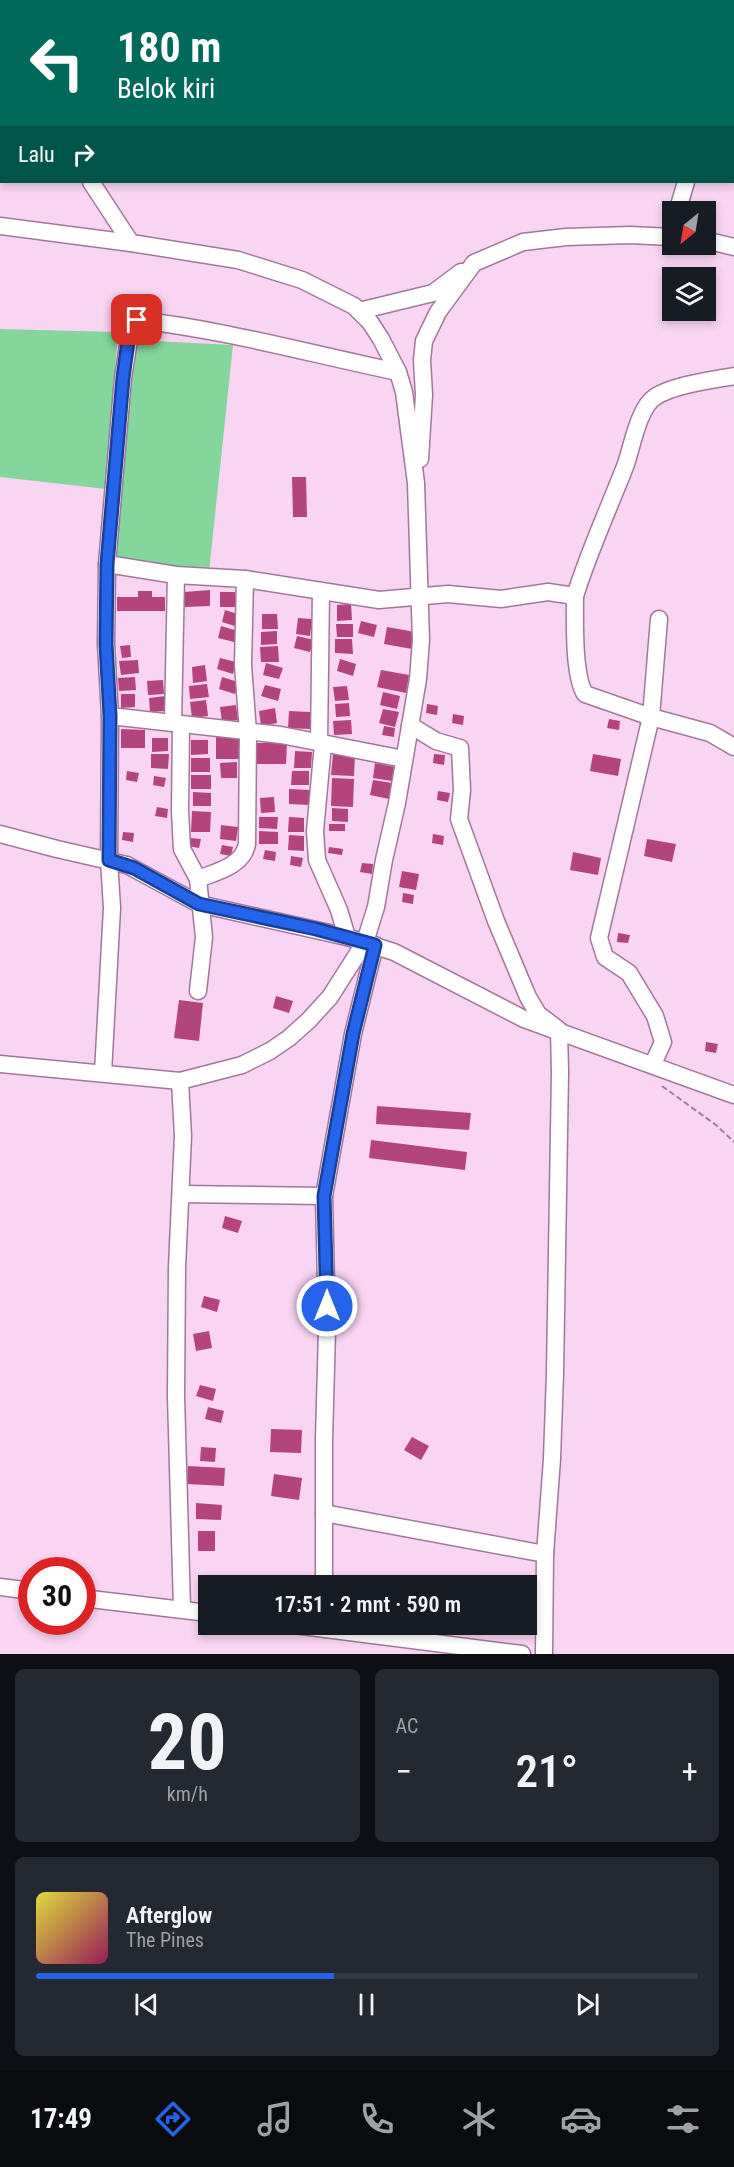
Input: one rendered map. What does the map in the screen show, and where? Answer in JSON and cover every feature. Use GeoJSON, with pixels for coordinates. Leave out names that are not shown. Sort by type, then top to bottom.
{"type":"FeatureCollection","features":[{"type":"Feature","properties":{"kind":"street"},"geometry":{"type":"LineString","coordinates":[[92,183],[130,243]]}},
{"type":"Feature","properties":{"kind":"street"},"geometry":{"type":"LineString","coordinates":[[680,201],[686,183]]}},
{"type":"Feature","properties":{"kind":"street"},"geometry":{"type":"LineString","coordinates":[[0,226],[238,260],[286,274],[333,294],[354,306],[370,322],[398,372],[404,392],[416,483]]}},
{"type":"Feature","properties":{"kind":"street"},"geometry":{"type":"LineString","coordinates":[[358,311],[433,293],[474,263],[523,242],[566,237],[662,234]]}},
{"type":"Feature","properties":{"kind":"street"},"geometry":{"type":"LineString","coordinates":[[716,243],[734,247]]}},
{"type":"Feature","properties":{"kind":"street"},"geometry":{"type":"LineString","coordinates":[[324,1575],[327,1318],[324,1196],[418,679],[421,640],[416,483],[424,394],[422,346],[438,312],[474,263]]}},
{"type":"Feature","properties":{"kind":"street"},"geometry":{"type":"LineString","coordinates":[[104,1072],[112,908],[109,860],[110,716],[106,644],[107,564],[123,378],[130,327],[137,320],[158,323],[262,341],[398,372]]}},
{"type":"Feature","properties":{"kind":"street"},"geometry":{"type":"LineString","coordinates":[[734,376],[673,389],[653,398],[636,432],[585,563],[575,596],[578,663],[583,692],[594,698],[651,717],[710,733],[734,747]]}},
{"type":"Feature","properties":{"kind":"street"},"geometry":{"type":"LineString","coordinates":[[107,564],[176,575],[245,579],[379,600],[448,594],[501,599],[548,592],[575,596]]}},
{"type":"Feature","properties":{"kind":"street"},"geometry":{"type":"LineString","coordinates":[[176,575],[177,723],[182,849],[198,879],[204,937],[198,991]]}},
{"type":"Feature","properties":{"kind":"street"},"geometry":{"type":"LineString","coordinates":[[198,879],[227,867],[245,853],[248,805],[248,732],[243,665],[245,579]]}},
{"type":"Feature","properties":{"kind":"street"},"geometry":{"type":"LineString","coordinates":[[321,591],[321,743],[315,831],[317,860],[339,910],[347,937]]}},
{"type":"Feature","properties":{"kind":"street"},"geometry":{"type":"LineString","coordinates":[[653,1064],[663,1042],[655,1016],[629,973],[605,957],[599,938],[651,717],[659,619]]}},
{"type":"Feature","properties":{"kind":"street"},"geometry":{"type":"LineString","coordinates":[[110,716],[281,735],[404,759]]}},
{"type":"Feature","properties":{"kind":"street"},"geometry":{"type":"LineString","coordinates":[[410,725],[435,741],[460,748],[462,790],[459,819],[472,857],[528,997],[538,1014],[559,1030],[561,1072],[555,1384],[545,1554],[544,1654]]}},
{"type":"Feature","properties":{"kind":"street"},"geometry":{"type":"LineString","coordinates":[[0,834],[134,868],[199,904],[347,937],[394,952],[524,1018],[734,1095]]}},
{"type":"Feature","properties":{"kind":"street"},"geometry":{"type":"LineString","coordinates":[[0,1064],[104,1072],[180,1081],[242,1065],[270,1052],[289,1038],[330,997],[370,944]]}},
{"type":"Feature","properties":{"kind":"street"},"geometry":{"type":"LineString","coordinates":[[180,1081],[183,1136],[177,1267],[176,1418],[182,1608]]}},
{"type":"Feature","properties":{"kind":"street"},"geometry":{"type":"LineString","coordinates":[[181,1194],[324,1196]]}},
{"type":"Feature","properties":{"kind":"street"},"geometry":{"type":"LineString","coordinates":[[324,1513],[545,1554]]}},
{"type":"Feature","properties":{"kind":"street"},"geometry":{"type":"LineString","coordinates":[[0,1587],[18,1589]]}},
{"type":"Feature","properties":{"kind":"street"},"geometry":{"type":"LineString","coordinates":[[96,1599],[198,1611]]}},
{"type":"Feature","properties":{"kind":"street"},"geometry":{"type":"LineString","coordinates":[[383,1635],[522,1654]]}},
{"type":"Feature","properties":{"kind":"path"},"geometry":{"type":"LineString","coordinates":[[660,1084],[716,1125],[734,1142]]}},
{"type":"Feature","properties":{"kind":"green space"},"geometry":{"type":"Polygon","coordinates":[[[0,329],[118,332],[106,489],[0,477],[0,329]]]}},
{"type":"Feature","properties":{"kind":"green space"},"geometry":{"type":"Polygon","coordinates":[[[134,340],[233,345],[209,572],[115,560],[134,340]]]}},
{"type":"Feature","properties":{"kind":"building"},"geometry":{"type":"Polygon","coordinates":[[[292,477],[306,477],[307,517],[293,517],[292,477]]]}},
{"type":"Feature","properties":{"kind":"building"},"geometry":{"type":"Polygon","coordinates":[[[210,590],[210,606],[185,607],[184,592],[210,590]]]}},
{"type":"Feature","properties":{"kind":"building"},"geometry":{"type":"Polygon","coordinates":[[[138,591],[152,591],[152,597],[165,597],[165,611],[117,611],[117,597],[138,597],[138,591]]]}},
{"type":"Feature","properties":{"kind":"building"},"geometry":{"type":"Polygon","coordinates":[[[220,592],[235,592],[235,607],[220,607],[220,592]]]}},
{"type":"Feature","properties":{"kind":"building"},"geometry":{"type":"Polygon","coordinates":[[[351,604],[352,620],[337,621],[337,605],[351,604]]]}},
{"type":"Feature","properties":{"kind":"building"},"geometry":{"type":"Polygon","coordinates":[[[225,610],[241,615],[238,627],[222,622],[225,610]]]}},
{"type":"Feature","properties":{"kind":"building"},"geometry":{"type":"Polygon","coordinates":[[[262,614],[277,614],[278,629],[262,629],[262,614]]]}},
{"type":"Feature","properties":{"kind":"building"},"geometry":{"type":"Polygon","coordinates":[[[298,618],[312,619],[310,636],[296,634],[298,618]]]}},
{"type":"Feature","properties":{"kind":"building"},"geometry":{"type":"Polygon","coordinates":[[[361,621],[377,625],[374,637],[358,633],[361,621]]]}},
{"type":"Feature","properties":{"kind":"building"},"geometry":{"type":"Polygon","coordinates":[[[336,624],[353,624],[353,637],[337,637],[336,624]]]}},
{"type":"Feature","properties":{"kind":"building"},"geometry":{"type":"Polygon","coordinates":[[[221,626],[238,631],[234,642],[218,638],[221,626]]]}},
{"type":"Feature","properties":{"kind":"building"},"geometry":{"type":"Polygon","coordinates":[[[387,627],[415,632],[412,649],[384,644],[387,627]]]}},
{"type":"Feature","properties":{"kind":"building"},"geometry":{"type":"Polygon","coordinates":[[[277,631],[277,644],[261,645],[261,632],[277,631]]]}},
{"type":"Feature","properties":{"kind":"building"},"geometry":{"type":"Polygon","coordinates":[[[297,636],[314,640],[310,652],[294,648],[297,636]]]}},
{"type":"Feature","properties":{"kind":"building"},"geometry":{"type":"Polygon","coordinates":[[[335,639],[352,639],[353,654],[335,653],[335,639]]]}},
{"type":"Feature","properties":{"kind":"building"},"geometry":{"type":"Polygon","coordinates":[[[130,645],[131,657],[122,658],[120,646],[130,645]]]}},
{"type":"Feature","properties":{"kind":"building"},"geometry":{"type":"Polygon","coordinates":[[[278,646],[279,662],[261,662],[260,647],[278,646]]]}},
{"type":"Feature","properties":{"kind":"building"},"geometry":{"type":"Polygon","coordinates":[[[220,658],[236,662],[233,674],[217,669],[220,658]]]}},
{"type":"Feature","properties":{"kind":"building"},"geometry":{"type":"Polygon","coordinates":[[[340,659],[356,664],[353,676],[337,671],[340,659]]]}},
{"type":"Feature","properties":{"kind":"building"},"geometry":{"type":"Polygon","coordinates":[[[138,660],[139,673],[121,675],[119,661],[138,660]]]}},
{"type":"Feature","properties":{"kind":"building"},"geometry":{"type":"Polygon","coordinates":[[[266,663],[283,668],[279,679],[263,675],[266,663]]]}},
{"type":"Feature","properties":{"kind":"building"},"geometry":{"type":"Polygon","coordinates":[[[205,665],[207,681],[193,683],[192,667],[205,665]]]}},
{"type":"Feature","properties":{"kind":"building"},"geometry":{"type":"Polygon","coordinates":[[[381,670],[409,675],[406,693],[377,687],[381,670]]]}},
{"type":"Feature","properties":{"kind":"building"},"geometry":{"type":"Polygon","coordinates":[[[135,677],[136,690],[119,691],[118,678],[135,677]]]}},
{"type":"Feature","properties":{"kind":"building"},"geometry":{"type":"Polygon","coordinates":[[[222,677],[238,682],[235,694],[219,689],[222,677]]]}},
{"type":"Feature","properties":{"kind":"building"},"geometry":{"type":"Polygon","coordinates":[[[163,680],[164,694],[148,695],[147,681],[163,680]]]}},
{"type":"Feature","properties":{"kind":"building"},"geometry":{"type":"Polygon","coordinates":[[[207,684],[209,697],[190,699],[189,686],[207,684]]]}},
{"type":"Feature","properties":{"kind":"building"},"geometry":{"type":"Polygon","coordinates":[[[265,685],[281,689],[278,701],[261,696],[265,685]]]}},
{"type":"Feature","properties":{"kind":"building"},"geometry":{"type":"Polygon","coordinates":[[[347,686],[349,700],[335,701],[333,687],[347,686]]]}},
{"type":"Feature","properties":{"kind":"building"},"geometry":{"type":"Polygon","coordinates":[[[383,692],[400,696],[397,709],[380,705],[383,692]]]}},
{"type":"Feature","properties":{"kind":"building"},"geometry":{"type":"Polygon","coordinates":[[[121,694],[135,694],[135,707],[121,708],[121,694]]]}},
{"type":"Feature","properties":{"kind":"building"},"geometry":{"type":"Polygon","coordinates":[[[166,696],[167,711],[150,712],[149,698],[166,696]]]}},
{"type":"Feature","properties":{"kind":"building"},"geometry":{"type":"Polygon","coordinates":[[[206,700],[208,716],[192,718],[190,702],[206,700]]]}},
{"type":"Feature","properties":{"kind":"building"},"geometry":{"type":"Polygon","coordinates":[[[349,703],[350,716],[336,717],[335,704],[349,703]]]}},
{"type":"Feature","properties":{"kind":"building"},"geometry":{"type":"Polygon","coordinates":[[[427,704],[438,706],[437,715],[426,713],[427,704]]]}},
{"type":"Feature","properties":{"kind":"building"},"geometry":{"type":"Polygon","coordinates":[[[236,705],[238,720],[222,722],[220,707],[236,705]]]}},
{"type":"Feature","properties":{"kind":"building"},"geometry":{"type":"Polygon","coordinates":[[[275,708],[277,723],[261,726],[259,711],[275,708]]]}},
{"type":"Feature","properties":{"kind":"building"},"geometry":{"type":"Polygon","coordinates":[[[383,709],[399,712],[395,727],[379,723],[383,709]]]}},
{"type":"Feature","properties":{"kind":"building"},"geometry":{"type":"Polygon","coordinates":[[[289,711],[310,712],[310,729],[288,728],[289,711]]]}},
{"type":"Feature","properties":{"kind":"building"},"geometry":{"type":"Polygon","coordinates":[[[453,714],[464,716],[463,725],[452,723],[453,714]]]}},
{"type":"Feature","properties":{"kind":"building"},"geometry":{"type":"Polygon","coordinates":[[[609,719],[620,721],[619,730],[607,728],[609,719]]]}},
{"type":"Feature","properties":{"kind":"building"},"geometry":{"type":"Polygon","coordinates":[[[351,720],[352,734],[334,735],[333,721],[351,720]]]}},
{"type":"Feature","properties":{"kind":"building"},"geometry":{"type":"Polygon","coordinates":[[[384,726],[395,728],[394,737],[382,735],[384,726]]]}},
{"type":"Feature","properties":{"kind":"building"},"geometry":{"type":"Polygon","coordinates":[[[121,729],[145,730],[145,748],[121,748],[121,729]]]}},
{"type":"Feature","properties":{"kind":"building"},"geometry":{"type":"Polygon","coordinates":[[[216,736],[240,736],[239,759],[216,759],[216,736]]]}},
{"type":"Feature","properties":{"kind":"building"},"geometry":{"type":"Polygon","coordinates":[[[152,738],[168,738],[168,751],[152,752],[152,738]]]}},
{"type":"Feature","properties":{"kind":"building"},"geometry":{"type":"Polygon","coordinates":[[[191,740],[208,740],[208,754],[191,755],[191,740]]]}},
{"type":"Feature","properties":{"kind":"building"},"geometry":{"type":"Polygon","coordinates":[[[256,743],[287,743],[286,764],[256,764],[256,743]]]}},
{"type":"Feature","properties":{"kind":"building"},"geometry":{"type":"Polygon","coordinates":[[[295,751],[312,752],[311,768],[294,768],[295,751]]]}},
{"type":"Feature","properties":{"kind":"building"},"geometry":{"type":"Polygon","coordinates":[[[151,754],[169,754],[168,769],[151,768],[151,754]]]}},
{"type":"Feature","properties":{"kind":"building"},"geometry":{"type":"Polygon","coordinates":[[[333,754],[355,755],[354,776],[331,775],[333,754]]]}},
{"type":"Feature","properties":{"kind":"building"},"geometry":{"type":"Polygon","coordinates":[[[434,754],[445,755],[444,765],[433,763],[434,754]]]}},
{"type":"Feature","properties":{"kind":"building"},"geometry":{"type":"Polygon","coordinates":[[[593,754],[621,759],[618,776],[590,771],[593,754]]]}},
{"type":"Feature","properties":{"kind":"building"},"geometry":{"type":"Polygon","coordinates":[[[191,758],[210,758],[210,772],[191,772],[191,758]]]}},
{"type":"Feature","properties":{"kind":"building"},"geometry":{"type":"Polygon","coordinates":[[[237,762],[237,778],[221,778],[220,763],[237,762]]]}},
{"type":"Feature","properties":{"kind":"building"},"geometry":{"type":"Polygon","coordinates":[[[375,763],[395,767],[392,781],[373,778],[375,763]]]}},
{"type":"Feature","properties":{"kind":"building"},"geometry":{"type":"Polygon","coordinates":[[[127,771],[139,773],[137,782],[126,780],[127,771]]]}},
{"type":"Feature","properties":{"kind":"building"},"geometry":{"type":"Polygon","coordinates":[[[292,771],[309,771],[309,785],[291,785],[292,771]]]}},
{"type":"Feature","properties":{"kind":"building"},"geometry":{"type":"Polygon","coordinates":[[[191,775],[211,775],[211,789],[191,789],[191,775]]]}},
{"type":"Feature","properties":{"kind":"building"},"geometry":{"type":"Polygon","coordinates":[[[154,776],[166,778],[164,787],[153,785],[154,776]]]}},
{"type":"Feature","properties":{"kind":"building"},"geometry":{"type":"Polygon","coordinates":[[[332,778],[354,779],[353,807],[331,806],[332,778]]]}},
{"type":"Feature","properties":{"kind":"building"},"geometry":{"type":"Polygon","coordinates":[[[373,780],[392,783],[389,799],[370,795],[373,780]]]}},
{"type":"Feature","properties":{"kind":"building"},"geometry":{"type":"Polygon","coordinates":[[[289,789],[310,790],[310,805],[289,804],[289,789]]]}},
{"type":"Feature","properties":{"kind":"building"},"geometry":{"type":"Polygon","coordinates":[[[438,791],[450,793],[448,802],[437,800],[438,791]]]}},
{"type":"Feature","properties":{"kind":"building"},"geometry":{"type":"Polygon","coordinates":[[[193,792],[211,793],[211,806],[193,806],[193,792]]]}},
{"type":"Feature","properties":{"kind":"building"},"geometry":{"type":"Polygon","coordinates":[[[274,797],[275,812],[261,813],[260,798],[274,797]]]}},
{"type":"Feature","properties":{"kind":"building"},"geometry":{"type":"Polygon","coordinates":[[[157,807],[168,809],[167,818],[155,816],[157,807]]]}},
{"type":"Feature","properties":{"kind":"building"},"geometry":{"type":"Polygon","coordinates":[[[332,808],[348,809],[348,822],[332,821],[332,808]]]}},
{"type":"Feature","properties":{"kind":"building"},"geometry":{"type":"Polygon","coordinates":[[[192,811],[211,812],[210,832],[191,832],[192,811]]]}},
{"type":"Feature","properties":{"kind":"building"},"geometry":{"type":"Polygon","coordinates":[[[259,817],[278,817],[277,829],[259,828],[259,817]]]}},
{"type":"Feature","properties":{"kind":"building"},"geometry":{"type":"Polygon","coordinates":[[[289,817],[304,818],[304,832],[288,832],[289,817]]]}},
{"type":"Feature","properties":{"kind":"building"},"geometry":{"type":"Polygon","coordinates":[[[329,824],[345,824],[345,831],[329,831],[329,824]]]}},
{"type":"Feature","properties":{"kind":"building"},"geometry":{"type":"Polygon","coordinates":[[[221,825],[238,827],[236,841],[220,839],[221,825]]]}},
{"type":"Feature","properties":{"kind":"building"},"geometry":{"type":"Polygon","coordinates":[[[259,831],[278,832],[278,844],[259,844],[259,831]]]}},
{"type":"Feature","properties":{"kind":"building"},"geometry":{"type":"Polygon","coordinates":[[[123,832],[134,833],[133,842],[122,840],[123,832]]]}},
{"type":"Feature","properties":{"kind":"building"},"geometry":{"type":"Polygon","coordinates":[[[433,834],[444,836],[443,845],[432,843],[433,834]]]}},
{"type":"Feature","properties":{"kind":"building"},"geometry":{"type":"Polygon","coordinates":[[[289,835],[304,836],[304,851],[288,850],[289,835]]]}},
{"type":"Feature","properties":{"kind":"building"},"geometry":{"type":"Polygon","coordinates":[[[190,838],[201,839],[199,848],[188,846],[190,838]]]}},
{"type":"Feature","properties":{"kind":"building"},"geometry":{"type":"Polygon","coordinates":[[[647,839],[676,844],[672,862],[644,856],[647,839]]]}},
{"type":"Feature","properties":{"kind":"building"},"geometry":{"type":"Polygon","coordinates":[[[222,845],[233,847],[231,856],[220,854],[222,845]]]}},
{"type":"Feature","properties":{"kind":"building"},"geometry":{"type":"Polygon","coordinates":[[[329,847],[343,849],[342,855],[328,853],[329,847]]]}},
{"type":"Feature","properties":{"kind":"building"},"geometry":{"type":"Polygon","coordinates":[[[265,850],[276,852],[275,861],[263,859],[265,850]]]}},
{"type":"Feature","properties":{"kind":"building"},"geometry":{"type":"Polygon","coordinates":[[[573,852],[601,858],[598,875],[570,870],[573,852]]]}},
{"type":"Feature","properties":{"kind":"building"},"geometry":{"type":"Polygon","coordinates":[[[291,856],[303,858],[301,867],[290,865],[291,856]]]}},
{"type":"Feature","properties":{"kind":"building"},"geometry":{"type":"Polygon","coordinates":[[[362,863],[373,864],[372,874],[360,872],[362,863]]]}},
{"type":"Feature","properties":{"kind":"building"},"geometry":{"type":"Polygon","coordinates":[[[402,871],[419,874],[416,890],[399,887],[402,871]]]}},
{"type":"Feature","properties":{"kind":"building"},"geometry":{"type":"Polygon","coordinates":[[[403,893],[414,895],[413,904],[402,902],[403,893]]]}},
{"type":"Feature","properties":{"kind":"building"},"geometry":{"type":"Polygon","coordinates":[[[618,933],[630,935],[628,943],[617,942],[618,933]]]}},
{"type":"Feature","properties":{"kind":"building"},"geometry":{"type":"Polygon","coordinates":[[[276,996],[293,1001],[289,1013],[273,1008],[276,996]]]}},
{"type":"Feature","properties":{"kind":"building"},"geometry":{"type":"Polygon","coordinates":[[[179,1000],[203,1003],[199,1041],[174,1038],[179,1000]]]}},
{"type":"Feature","properties":{"kind":"building"},"geometry":{"type":"Polygon","coordinates":[[[706,1042],[718,1044],[716,1053],[705,1051],[706,1042]]]}},
{"type":"Feature","properties":{"kind":"building"},"geometry":{"type":"Polygon","coordinates":[[[377,1106],[471,1113],[469,1130],[376,1124],[377,1106]]]}},
{"type":"Feature","properties":{"kind":"building"},"geometry":{"type":"Polygon","coordinates":[[[371,1140],[467,1152],[465,1170],[369,1158],[371,1140]]]}},
{"type":"Feature","properties":{"kind":"building"},"geometry":{"type":"Polygon","coordinates":[[[225,1216],[242,1221],[238,1233],[222,1228],[225,1216]]]}},
{"type":"Feature","properties":{"kind":"building"},"geometry":{"type":"Polygon","coordinates":[[[204,1296],[220,1300],[217,1312],[201,1307],[204,1296]]]}},
{"type":"Feature","properties":{"kind":"building"},"geometry":{"type":"Polygon","coordinates":[[[209,1331],[212,1348],[196,1351],[193,1334],[209,1331]]]}},
{"type":"Feature","properties":{"kind":"building"},"geometry":{"type":"Polygon","coordinates":[[[200,1385],[216,1389],[213,1401],[196,1396],[200,1385]]]}},
{"type":"Feature","properties":{"kind":"building"},"geometry":{"type":"Polygon","coordinates":[[[208,1407],[224,1411],[221,1423],[205,1419],[208,1407]]]}},
{"type":"Feature","properties":{"kind":"building"},"geometry":{"type":"Polygon","coordinates":[[[271,1429],[302,1430],[301,1453],[270,1452],[271,1429]]]}},
{"type":"Feature","properties":{"kind":"building"},"geometry":{"type":"Polygon","coordinates":[[[412,1437],[429,1446],[421,1460],[404,1450],[412,1437]]]}},
{"type":"Feature","properties":{"kind":"building"},"geometry":{"type":"Polygon","coordinates":[[[201,1447],[216,1448],[215,1462],[200,1461],[201,1447]]]}},
{"type":"Feature","properties":{"kind":"building"},"geometry":{"type":"Polygon","coordinates":[[[188,1466],[225,1468],[224,1486],[187,1484],[188,1466]]]}},
{"type":"Feature","properties":{"kind":"building"},"geometry":{"type":"Polygon","coordinates":[[[274,1474],[302,1478],[299,1500],[271,1496],[274,1474]]]}},
{"type":"Feature","properties":{"kind":"building"},"geometry":{"type":"Polygon","coordinates":[[[196,1503],[222,1505],[221,1520],[196,1519],[196,1503]]]}},
{"type":"Feature","properties":{"kind":"building"},"geometry":{"type":"Polygon","coordinates":[[[198,1531],[215,1531],[215,1551],[198,1551],[198,1531]]]}},
{"type":"Feature","properties":{"kind":"route"},"geometry":{"type":"LineString","coordinates":[[137,320],[130,327],[123,378],[107,564],[106,644],[110,716],[109,860],[134,868],[199,904],[253,917],[287,922],[375,945],[353,1034],[324,1196],[327,1306]]}}]}
